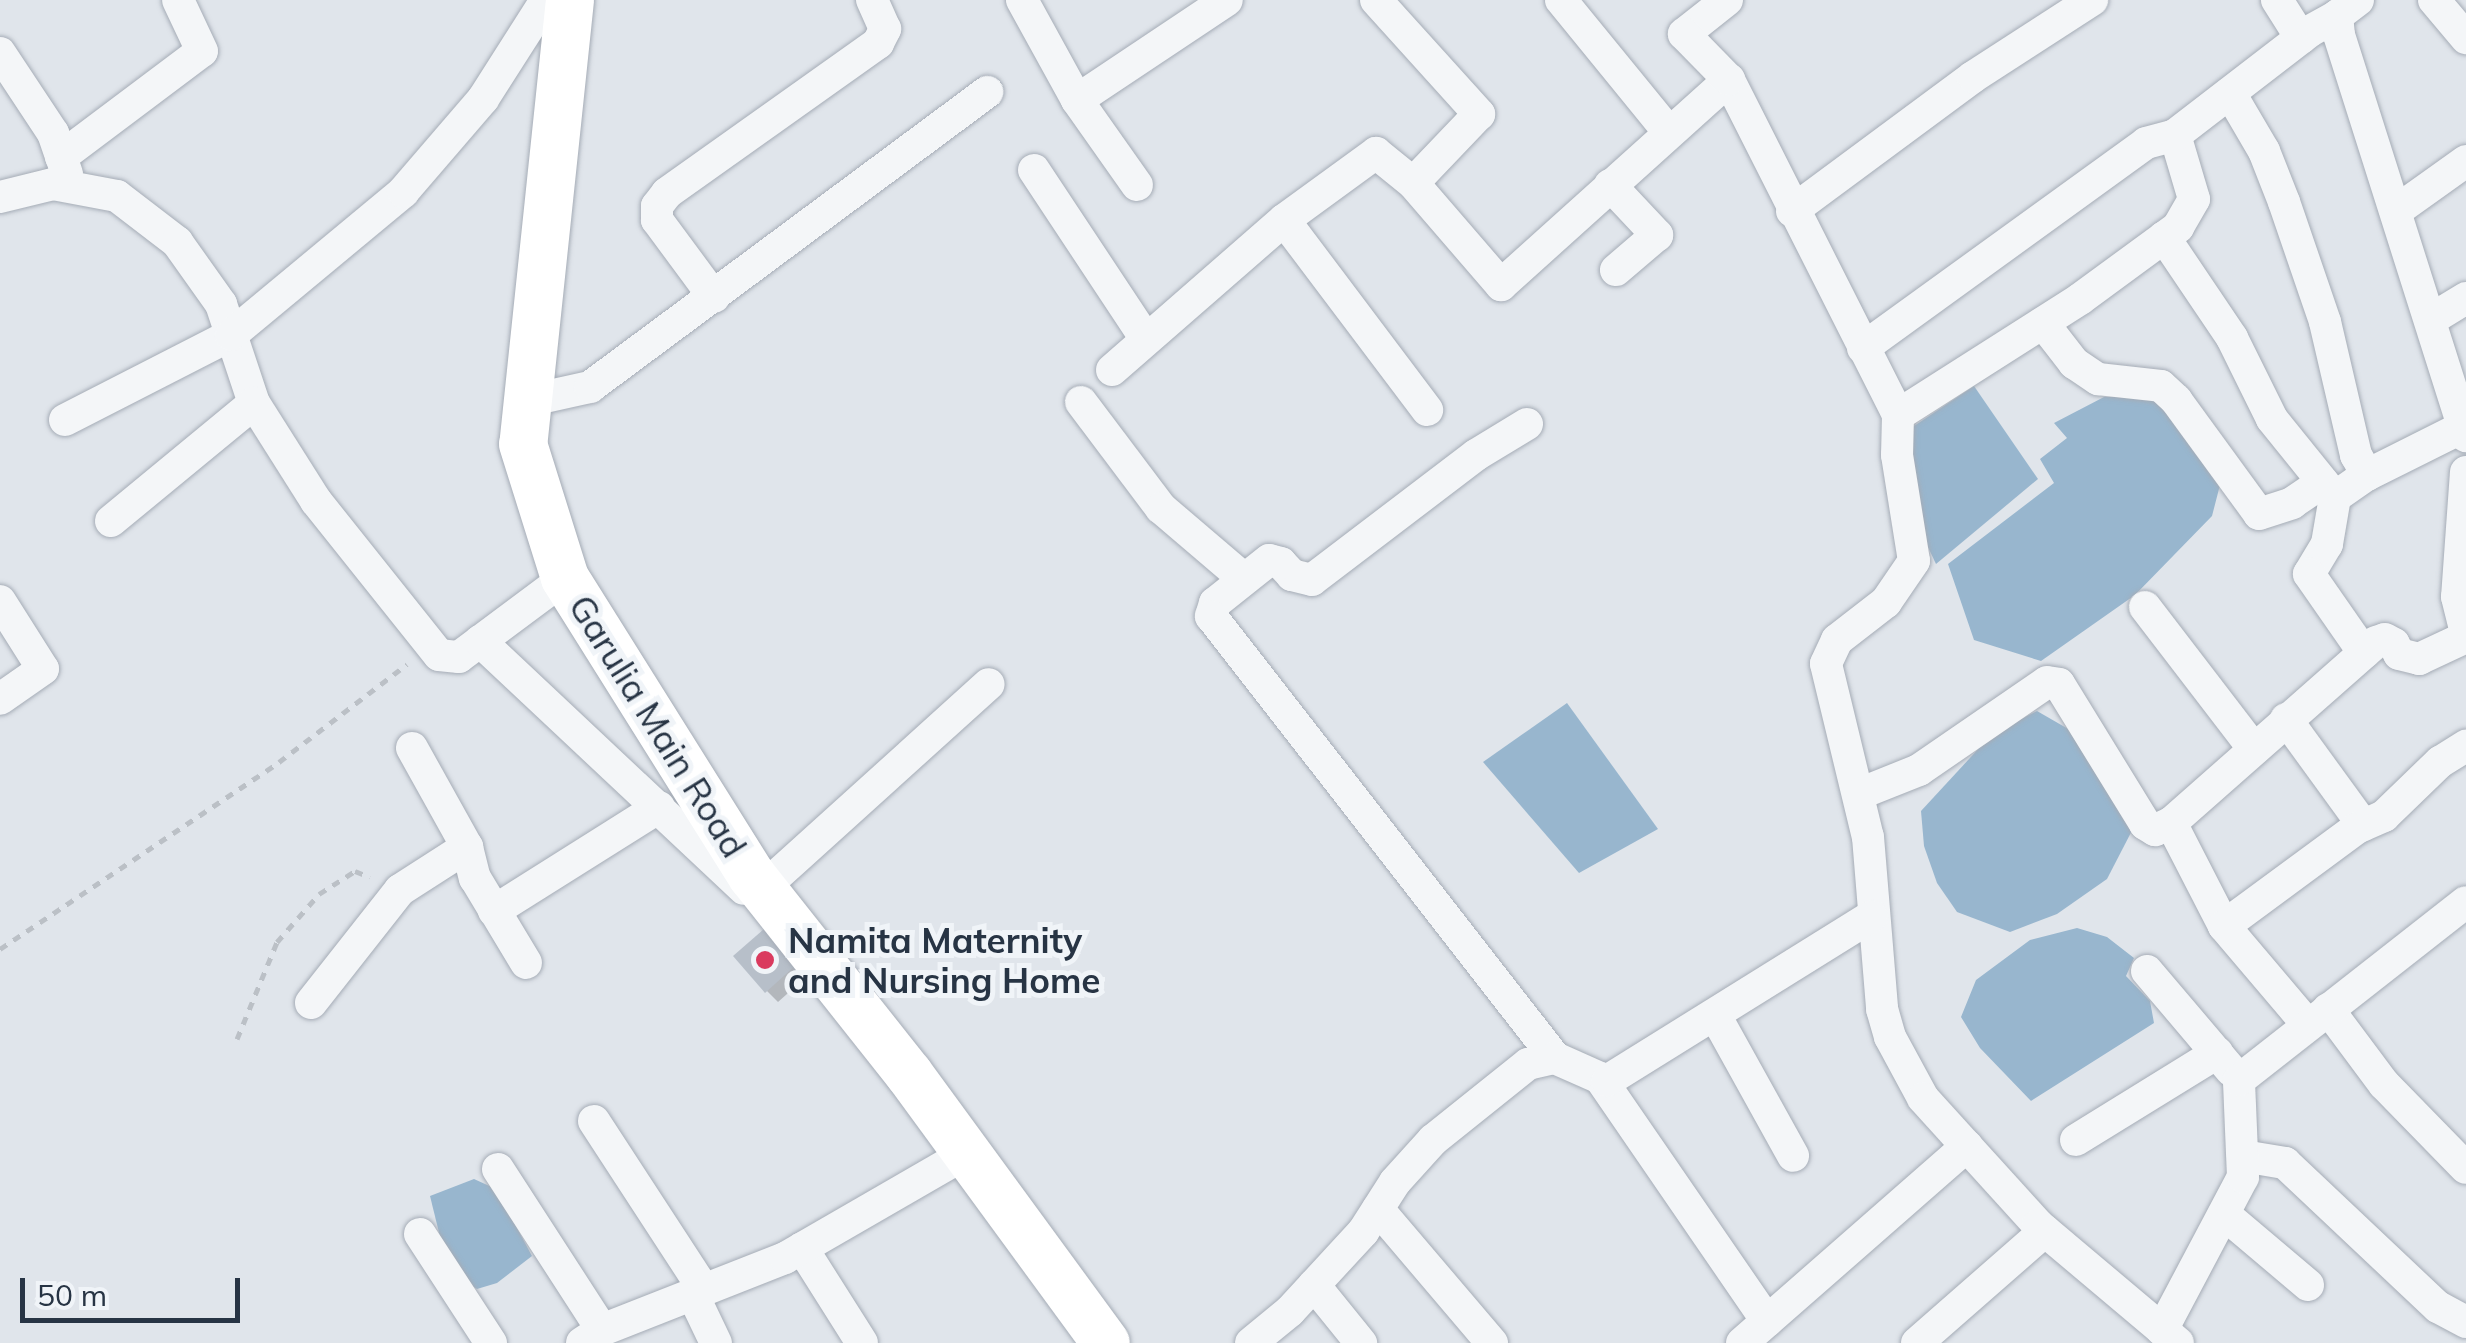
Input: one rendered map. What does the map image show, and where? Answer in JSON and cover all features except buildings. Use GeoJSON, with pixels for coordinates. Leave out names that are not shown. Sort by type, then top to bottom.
{"type":"FeatureCollection","features":[{"type":"Feature","properties":{"kind":"street"},"geometry":{"type":"LineString","coordinates":[[61,156],[202,50],[178,0]]}},
{"type":"Feature","properties":{"kind":"street"},"geometry":{"type":"LineString","coordinates":[[66,420],[231,335],[403,192],[483,99],[546,0]]}},
{"type":"Feature","properties":{"kind":"street","name":"Garulia Main Road"},"geometry":{"type":"LineString","coordinates":[[570,0],[523,444],[565,578],[772,900],[967,1153],[1106,1343]]}},
{"type":"Feature","properties":{"kind":"street"},"geometry":{"type":"LineString","coordinates":[[714,297],[657,220],[657,206],[667,193],[878,43],[885,28],[872,0]]}},
{"type":"Feature","properties":{"kind":"street"},"geometry":{"type":"LineString","coordinates":[[1022,0],[1077,100],[1137,185]]}},
{"type":"Feature","properties":{"kind":"street"},"geometry":{"type":"LineString","coordinates":[[1077,100],[1227,0]]}},
{"type":"Feature","properties":{"kind":"street"},"geometry":{"type":"LineString","coordinates":[[1376,0],[1479,114],[1413,183]]}},
{"type":"Feature","properties":{"kind":"street"},"geometry":{"type":"LineString","coordinates":[[1561,0],[1668,131]]}},
{"type":"Feature","properties":{"kind":"street"},"geometry":{"type":"LineString","coordinates":[[1726,0],[1684,34],[1729,80],[1898,416],[1897,456],[1914,561],[1877,612],[1837,640],[1826,664],[1868,837],[1872,916],[1890,1037],[1923,1098],[2045,1231],[2170,1336],[2243,1177],[2239,1080],[2147,970]]}},
{"type":"Feature","properties":{"kind":"street"},"geometry":{"type":"LineString","coordinates":[[1792,210],[1974,77],[2092,0]]}},
{"type":"Feature","properties":{"kind":"street"},"geometry":{"type":"LineString","coordinates":[[2277,0],[2300,38]]}},
{"type":"Feature","properties":{"kind":"street"},"geometry":{"type":"LineString","coordinates":[[2434,0],[2466,38]]}},
{"type":"Feature","properties":{"kind":"street"},"geometry":{"type":"LineString","coordinates":[[1863,348],[2146,143],[2176,134],[2300,38],[2348,8]]}},
{"type":"Feature","properties":{"kind":"street"},"geometry":{"type":"LineString","coordinates":[[2043,323],[2074,363],[2098,380],[2161,386],[2259,514],[2329,490],[2465,432],[2338,35],[2348,8]]}},
{"type":"Feature","properties":{"kind":"street"},"geometry":{"type":"LineString","coordinates":[[0,53],[53,133],[72,188]]}},
{"type":"Feature","properties":{"kind":"street"},"geometry":{"type":"LineString","coordinates":[[1112,370],[1284,220],[1376,152],[1413,183],[1501,285],[1729,80]]}},
{"type":"Feature","properties":{"kind":"street"},"geometry":{"type":"LineString","coordinates":[[527,401],[590,387],[986,92]]}},
{"type":"Feature","properties":{"kind":"street"},"geometry":{"type":"LineString","coordinates":[[2230,92],[2264,150],[2284,202],[2325,322],[2356,455],[2367,474]]}},
{"type":"Feature","properties":{"kind":"street"},"geometry":{"type":"LineString","coordinates":[[1898,416],[2043,323],[2178,227],[2194,199],[2176,134]]}},
{"type":"Feature","properties":{"kind":"street"},"geometry":{"type":"LineString","coordinates":[[2396,211],[2466,160]]}},
{"type":"Feature","properties":{"kind":"street"},"geometry":{"type":"LineString","coordinates":[[1034,170],[1146,339]]}},
{"type":"Feature","properties":{"kind":"street"},"geometry":{"type":"LineString","coordinates":[[0,197],[53,184],[118,196],[178,242],[221,304],[254,403],[316,500],[430,646],[450,658],[480,641],[565,578]]}},
{"type":"Feature","properties":{"kind":"street"},"geometry":{"type":"LineString","coordinates":[[1610,185],[1657,235],[1616,270]]}},
{"type":"Feature","properties":{"kind":"street"},"geometry":{"type":"LineString","coordinates":[[1284,220],[1427,410]]}},
{"type":"Feature","properties":{"kind":"street"},"geometry":{"type":"LineString","coordinates":[[2164,237],[2232,338],[2272,419],[2329,490],[2326,544],[2309,574],[2364,654]]}},
{"type":"Feature","properties":{"kind":"street"},"geometry":{"type":"LineString","coordinates":[[2430,320],[2466,298]]}},
{"type":"Feature","properties":{"kind":"street"},"geometry":{"type":"LineString","coordinates":[[1080,402],[1161,508],[1244,579]]}},
{"type":"Feature","properties":{"kind":"street"},"geometry":{"type":"LineString","coordinates":[[111,520],[254,403]]}},
{"type":"Feature","properties":{"kind":"street"},"geometry":{"type":"LineString","coordinates":[[1527,424],[1476,454],[1312,580],[1292,575],[1281,563],[1269,560],[1215,603],[1211,616],[1217,628],[1306,734],[1555,1058],[1600,1078],[1607,1081],[1872,916]]}},
{"type":"Feature","properties":{"kind":"street"},"geometry":{"type":"LineString","coordinates":[[1859,794],[1919,770],[2047,682],[2058,684],[2146,824],[2155,830],[2171,823],[2286,719],[2385,639],[2394,644],[2399,654],[2418,659],[2466,636],[2457,596],[2466,472]]}},
{"type":"Feature","properties":{"kind":"street"},"geometry":{"type":"LineString","coordinates":[[0,601],[42,669],[0,698]]}},
{"type":"Feature","properties":{"kind":"street"},"geometry":{"type":"LineString","coordinates":[[2145,607],[2254,749]]}},
{"type":"Feature","properties":{"kind":"street"},"geometry":{"type":"LineString","coordinates":[[480,641],[754,899],[772,900],[989,684]]}},
{"type":"Feature","properties":{"kind":"street"},"geometry":{"type":"LineString","coordinates":[[2286,719],[2363,826]]}},
{"type":"Feature","properties":{"kind":"street"},"geometry":{"type":"LineString","coordinates":[[2224,926],[2363,826],[2384,816],[2440,762],[2466,746]]}},
{"type":"Feature","properties":{"kind":"street"},"geometry":{"type":"LineString","coordinates":[[412,748],[467,846],[475,878],[526,962]]}},
{"type":"Feature","properties":{"kind":"street"},"geometry":{"type":"LineString","coordinates":[[494,911],[659,807]]}},
{"type":"Feature","properties":{"kind":"street"},"geometry":{"type":"LineString","coordinates":[[2171,823],[2224,926],[2384,1084],[2460,1149]]}},
{"type":"Feature","properties":{"kind":"street"},"geometry":{"type":"LineString","coordinates":[[312,1003],[400,890],[467,846]]}},
{"type":"Feature","properties":{"kind":"street"},"geometry":{"type":"LineString","coordinates":[[2239,1080],[2466,902]]}},
{"type":"Feature","properties":{"kind":"street"},"geometry":{"type":"LineString","coordinates":[[1715,1015],[1793,1156]]}},
{"type":"Feature","properties":{"kind":"street"},"geometry":{"type":"LineString","coordinates":[[2076,1140],[2217,1053]]}},
{"type":"Feature","properties":{"kind":"street"},"geometry":{"type":"LineString","coordinates":[[1251,1343],[1314,1285],[1363,1232],[1395,1182],[1433,1140],[1528,1064],[1555,1058]]}},
{"type":"Feature","properties":{"kind":"street"},"geometry":{"type":"LineString","coordinates":[[1600,1078],[1767,1321]]}},
{"type":"Feature","properties":{"kind":"street"},"geometry":{"type":"LineString","coordinates":[[594,1121],[699,1292],[716,1343]]}},
{"type":"Feature","properties":{"kind":"street"},"geometry":{"type":"LineString","coordinates":[[1742,1343],[1967,1146]]}},
{"type":"Feature","properties":{"kind":"street"},"geometry":{"type":"LineString","coordinates":[[498,1169],[592,1337],[802,1248],[967,1153]]}},
{"type":"Feature","properties":{"kind":"street"},"geometry":{"type":"LineString","coordinates":[[2242,1156],[2285,1163],[2438,1306],[2466,1322]]}},
{"type":"Feature","properties":{"kind":"street"},"geometry":{"type":"LineString","coordinates":[[1378,1208],[1492,1343]]}},
{"type":"Feature","properties":{"kind":"street"},"geometry":{"type":"LineString","coordinates":[[2224,1214],[2308,1286]]}},
{"type":"Feature","properties":{"kind":"street"},"geometry":{"type":"LineString","coordinates":[[1918,1343],[2045,1231]]}},
{"type":"Feature","properties":{"kind":"street"},"geometry":{"type":"LineString","coordinates":[[420,1234],[491,1343]]}},
{"type":"Feature","properties":{"kind":"street"},"geometry":{"type":"LineString","coordinates":[[802,1248],[862,1343]]}},
{"type":"Feature","properties":{"kind":"street"},"geometry":{"type":"LineString","coordinates":[[1314,1285],[1361,1343]]}},
{"type":"Feature","properties":{"kind":"path"},"geometry":{"type":"LineString","coordinates":[[0,949],[279,762],[430,646]]}},
{"type":"Feature","properties":{"kind":"path"},"geometry":{"type":"LineString","coordinates":[[238,1038],[276,942],[319,894],[355,871],[400,890]]}},
{"type":"Feature","properties":{"kind":"water"},"geometry":{"type":"Polygon","coordinates":[[[1974,386],[2038,479],[1936,564],[1909,507],[1911,428],[1974,386]]]}},
{"type":"Feature","properties":{"kind":"water"},"geometry":{"type":"Polygon","coordinates":[[[2104,397],[2164,397],[2220,485],[2212,516],[2135,595],[2041,661],[1974,640],[1948,564],[2054,483],[2040,459],[2067,438],[2054,423],[2104,397]]]}},
{"type":"Feature","properties":{"kind":"water"},"geometry":{"type":"Polygon","coordinates":[[[1567,703],[1658,829],[1579,873],[1483,762],[1567,703]]]}},
{"type":"Feature","properties":{"kind":"water"},"geometry":{"type":"Polygon","coordinates":[[[2037,711],[2070,730],[2138,819],[2107,879],[2057,914],[2010,932],[1957,912],[1937,883],[1924,846],[1921,811],[1993,733],[2037,711]]]}},
{"type":"Feature","properties":{"kind":"water"},"geometry":{"type":"Polygon","coordinates":[[[2077,928],[2107,937],[2134,958],[2126,976],[2150,1001],[2154,1023],[2031,1101],[1980,1048],[1961,1017],[1976,980],[2030,940],[2077,928]]]}},
{"type":"Feature","properties":{"kind":"water"},"geometry":{"type":"Polygon","coordinates":[[[474,1179],[496,1189],[532,1256],[497,1283],[477,1289],[458,1277],[444,1253],[430,1196],[474,1179]]]}},
{"type":"Feature","properties":{"kind":"place","name":"Namita Maternity and Nursing Home"},"geometry":{"type":"Point","coordinates":[765,960]}}]}
